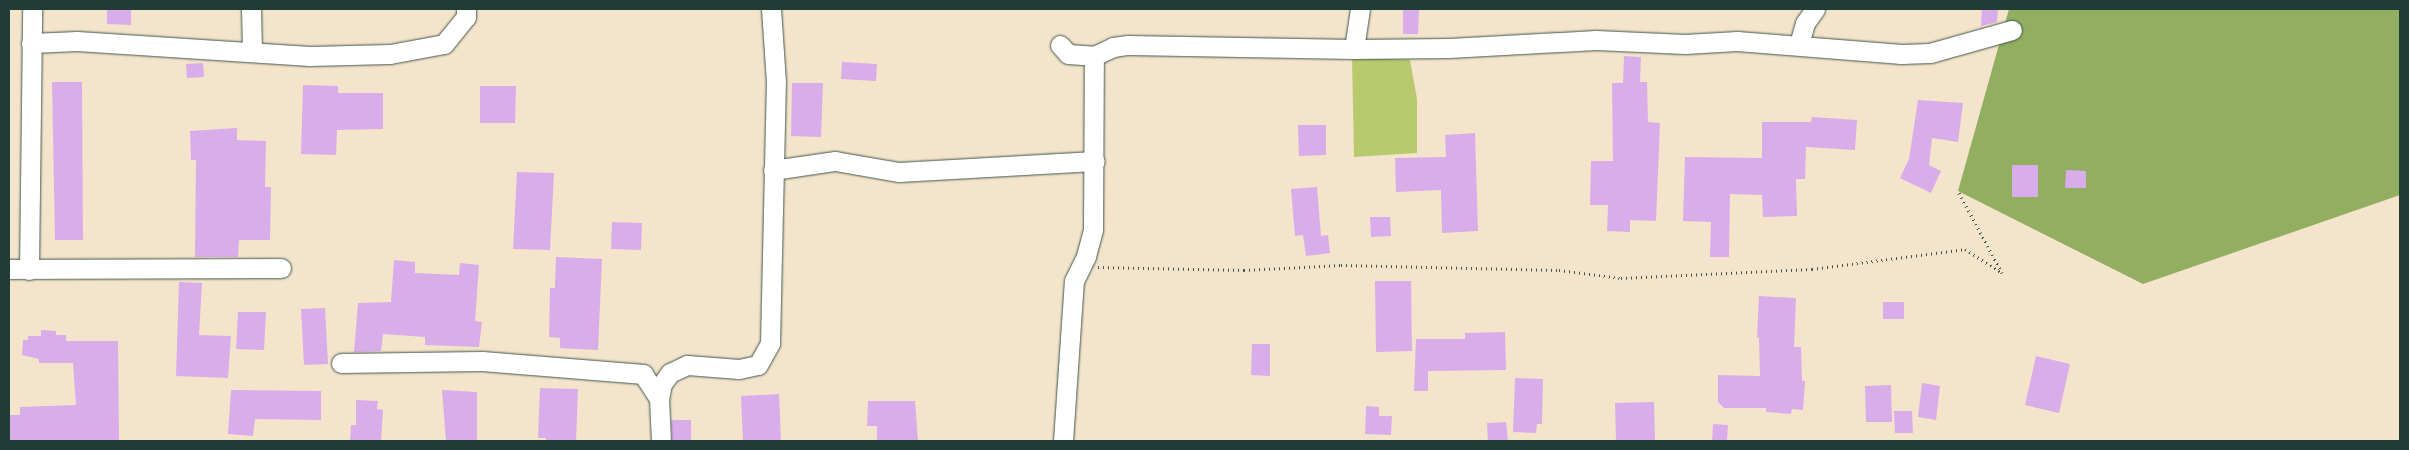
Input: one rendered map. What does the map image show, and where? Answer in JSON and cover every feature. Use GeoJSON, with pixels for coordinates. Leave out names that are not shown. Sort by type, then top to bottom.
{"type":"FeatureCollection","features":[{"type":"Feature","properties":{"kind":"street"},"geometry":{"type":"LineString","coordinates":[[29,270],[32,9]]}},
{"type":"Feature","properties":{"kind":"street"},"geometry":{"type":"LineString","coordinates":[[250,9],[252,50]]}},
{"type":"Feature","properties":{"kind":"street"},"geometry":{"type":"LineString","coordinates":[[31,43],[77,41],[192,50],[252,50],[310,56],[390,54],[444,44],[466,17],[466,9]]}},
{"type":"Feature","properties":{"kind":"street"},"geometry":{"type":"LineString","coordinates":[[661,441],[659,399],[662,384],[670,373],[687,365],[739,369],[758,365],[765,356],[773,321],[773,170],[776,82],[771,9]]}},
{"type":"Feature","properties":{"kind":"street"},"geometry":{"type":"LineString","coordinates":[[1354,49],[1360,9]]}},
{"type":"Feature","properties":{"kind":"street"},"geometry":{"type":"LineString","coordinates":[[1799,44],[1805,24],[1815,9]]}},
{"type":"Feature","properties":{"kind":"street"},"geometry":{"type":"LineString","coordinates":[[1060,45],[1068,54],[1094,56],[1114,47],[1128,45],[1354,49],[1449,48],[1596,40],[1633,43],[1737,41],[1799,44],[1870,53],[1930,53],[2012,30]]}},
{"type":"Feature","properties":{"kind":"street"},"geometry":{"type":"LineString","coordinates":[[1063,441],[1074,281],[1081,267],[1094,229],[1094,56]]}},
{"type":"Feature","properties":{"kind":"street"},"geometry":{"type":"LineString","coordinates":[[773,170],[834,161],[899,172],[1095,161]]}},
{"type":"Feature","properties":{"kind":"street"},"geometry":{"type":"LineString","coordinates":[[9,269],[281,268]]}},
{"type":"Feature","properties":{"kind":"street"},"geometry":{"type":"LineString","coordinates":[[341,363],[482,361],[643,374],[659,399]]}},
{"type":"Feature","properties":{"kind":"path"},"geometry":{"type":"LineString","coordinates":[[1081,267],[1244,270],[1341,265],[1559,270],[1621,278],[1812,269],[1965,249],[2002,273],[1958,191]]}},
{"type":"Feature","properties":{"kind":"green space"},"geometry":{"type":"Polygon","coordinates":[[[2009,9],[2400,9],[2400,195],[2143,284],[1958,191],[2009,9]]]}},
{"type":"Feature","properties":{"kind":"green space"},"geometry":{"type":"Polygon","coordinates":[[[1352,57],[1410,60],[1417,99],[1417,153],[1354,157],[1352,57]]]}},
{"type":"Feature","properties":{"kind":"building"},"geometry":{"type":"Polygon","coordinates":[[[107,9],[131,9],[131,25],[107,24],[107,9]]]}},
{"type":"Feature","properties":{"kind":"building"},"geometry":{"type":"Polygon","coordinates":[[[1403,9],[1419,9],[1418,34],[1403,34],[1403,9]]]}},
{"type":"Feature","properties":{"kind":"building"},"geometry":{"type":"Polygon","coordinates":[[[1982,9],[1998,9],[1997,22],[1981,26],[1982,9]]]}},
{"type":"Feature","properties":{"kind":"building"},"geometry":{"type":"Polygon","coordinates":[[[1624,56],[1641,57],[1640,82],[1647,82],[1648,122],[1660,123],[1656,221],[1630,220],[1630,232],[1607,231],[1608,205],[1590,205],[1591,161],[1613,161],[1612,83],[1623,83],[1624,56]]]}},
{"type":"Feature","properties":{"kind":"building"},"geometry":{"type":"Polygon","coordinates":[[[842,62],[877,64],[876,81],[841,79],[842,62]]]}},
{"type":"Feature","properties":{"kind":"building"},"geometry":{"type":"Polygon","coordinates":[[[203,63],[204,77],[187,78],[186,64],[203,63]]]}},
{"type":"Feature","properties":{"kind":"building"},"geometry":{"type":"Polygon","coordinates":[[[52,82],[82,82],[83,240],[55,240],[52,82]]]}},
{"type":"Feature","properties":{"kind":"building"},"geometry":{"type":"Polygon","coordinates":[[[792,83],[823,83],[821,137],[791,136],[792,83]]]}},
{"type":"Feature","properties":{"kind":"building"},"geometry":{"type":"Polygon","coordinates":[[[303,85],[338,86],[338,93],[383,93],[383,129],[337,130],[336,155],[301,154],[303,85]]]}},
{"type":"Feature","properties":{"kind":"building"},"geometry":{"type":"Polygon","coordinates":[[[480,86],[516,86],[515,123],[480,123],[480,86]]]}},
{"type":"Feature","properties":{"kind":"building"},"geometry":{"type":"Polygon","coordinates":[[[1918,100],[1963,103],[1958,142],[1932,138],[1929,165],[1941,171],[1931,193],[1900,178],[1909,159],[1918,100]]]}},
{"type":"Feature","properties":{"kind":"building"},"geometry":{"type":"Polygon","coordinates":[[[1812,117],[1857,120],[1855,150],[1806,147],[1805,179],[1796,179],[1797,216],[1763,217],[1762,195],[1730,194],[1729,257],[1710,257],[1711,222],[1683,221],[1685,157],[1762,158],[1762,122],[1811,122],[1812,117]]]}},
{"type":"Feature","properties":{"kind":"building"},"geometry":{"type":"Polygon","coordinates":[[[1298,125],[1326,125],[1326,155],[1299,156],[1298,125]]]}},
{"type":"Feature","properties":{"kind":"building"},"geometry":{"type":"Polygon","coordinates":[[[237,128],[237,140],[266,141],[265,187],[271,187],[270,240],[239,240],[238,257],[195,257],[196,160],[191,160],[190,131],[237,128]]]}},
{"type":"Feature","properties":{"kind":"building"},"geometry":{"type":"Polygon","coordinates":[[[1475,133],[1478,231],[1442,233],[1441,190],[1396,192],[1395,158],[1446,157],[1445,135],[1475,133]]]}},
{"type":"Feature","properties":{"kind":"building"},"geometry":{"type":"Polygon","coordinates":[[[2012,165],[2038,165],[2038,197],[2012,197],[2012,165]]]}},
{"type":"Feature","properties":{"kind":"building"},"geometry":{"type":"Polygon","coordinates":[[[2066,170],[2086,171],[2086,188],[2065,188],[2066,170]]]}},
{"type":"Feature","properties":{"kind":"building"},"geometry":{"type":"Polygon","coordinates":[[[517,172],[554,173],[550,250],[513,249],[517,172]]]}},
{"type":"Feature","properties":{"kind":"building"},"geometry":{"type":"Polygon","coordinates":[[[1317,187],[1321,236],[1328,235],[1330,253],[1306,256],[1303,235],[1295,236],[1291,189],[1317,187]]]}},
{"type":"Feature","properties":{"kind":"building"},"geometry":{"type":"Polygon","coordinates":[[[1370,217],[1390,217],[1391,236],[1371,237],[1370,217]]]}},
{"type":"Feature","properties":{"kind":"building"},"geometry":{"type":"Polygon","coordinates":[[[612,222],[642,223],[641,250],[611,249],[612,222]]]}},
{"type":"Feature","properties":{"kind":"building"},"geometry":{"type":"Polygon","coordinates":[[[556,257],[602,259],[598,350],[560,348],[560,338],[549,337],[550,288],[555,288],[556,257]]]}},
{"type":"Feature","properties":{"kind":"building"},"geometry":{"type":"Polygon","coordinates":[[[394,260],[415,262],[415,273],[459,275],[460,263],[479,265],[475,321],[482,322],[479,347],[425,345],[425,337],[383,334],[381,351],[354,352],[358,303],[391,302],[394,260]]]}},
{"type":"Feature","properties":{"kind":"building"},"geometry":{"type":"Polygon","coordinates":[[[1375,281],[1411,281],[1412,351],[1376,352],[1375,281]]]}},
{"type":"Feature","properties":{"kind":"building"},"geometry":{"type":"Polygon","coordinates":[[[179,282],[202,283],[199,335],[231,336],[228,378],[176,376],[179,282]]]}},
{"type":"Feature","properties":{"kind":"building"},"geometry":{"type":"Polygon","coordinates":[[[1759,296],[1796,298],[1794,347],[1801,347],[1802,381],[1805,381],[1803,410],[1792,409],[1791,414],[1766,412],[1766,408],[1724,408],[1718,402],[1718,375],[1760,376],[1759,338],[1757,337],[1759,296]]]}},
{"type":"Feature","properties":{"kind":"building"},"geometry":{"type":"Polygon","coordinates":[[[1883,302],[1904,302],[1904,319],[1883,319],[1883,302]]]}},
{"type":"Feature","properties":{"kind":"building"},"geometry":{"type":"Polygon","coordinates":[[[325,308],[328,364],[304,365],[301,309],[325,308]]]}},
{"type":"Feature","properties":{"kind":"building"},"geometry":{"type":"Polygon","coordinates":[[[238,312],[266,312],[264,350],[236,349],[238,312]]]}},
{"type":"Feature","properties":{"kind":"building"},"geometry":{"type":"Polygon","coordinates":[[[41,330],[56,331],[56,335],[66,335],[66,341],[118,341],[119,441],[9,441],[9,415],[20,415],[20,407],[76,405],[73,363],[39,363],[39,359],[22,355],[23,340],[28,340],[28,336],[41,336],[41,330]]]}},
{"type":"Feature","properties":{"kind":"building"},"geometry":{"type":"Polygon","coordinates":[[[1505,332],[1506,370],[1428,371],[1428,391],[1414,391],[1416,339],[1465,339],[1465,333],[1505,332]]]}},
{"type":"Feature","properties":{"kind":"building"},"geometry":{"type":"Polygon","coordinates":[[[1252,344],[1270,344],[1270,376],[1251,375],[1252,344]]]}},
{"type":"Feature","properties":{"kind":"building"},"geometry":{"type":"Polygon","coordinates":[[[2036,356],[2070,364],[2059,413],[2025,405],[2036,356]]]}},
{"type":"Feature","properties":{"kind":"building"},"geometry":{"type":"Polygon","coordinates":[[[1515,378],[1543,379],[1542,424],[1537,424],[1536,433],[1513,432],[1515,378]]]}},
{"type":"Feature","properties":{"kind":"building"},"geometry":{"type":"Polygon","coordinates":[[[1922,383],[1940,386],[1936,420],[1918,417],[1922,383]]]}},
{"type":"Feature","properties":{"kind":"building"},"geometry":{"type":"Polygon","coordinates":[[[1891,385],[1892,422],[1866,422],[1865,386],[1891,385]]]}},
{"type":"Feature","properties":{"kind":"building"},"geometry":{"type":"Polygon","coordinates":[[[540,388],[578,389],[576,441],[546,441],[546,438],[538,438],[540,388]]]}},
{"type":"Feature","properties":{"kind":"building"},"geometry":{"type":"Polygon","coordinates":[[[231,390],[321,391],[321,420],[255,419],[253,436],[228,434],[231,390]]]}},
{"type":"Feature","properties":{"kind":"building"},"geometry":{"type":"Polygon","coordinates":[[[442,390],[477,392],[477,441],[446,441],[442,390]]]}},
{"type":"Feature","properties":{"kind":"building"},"geometry":{"type":"Polygon","coordinates":[[[779,394],[781,441],[743,441],[741,396],[779,394]]]}},
{"type":"Feature","properties":{"kind":"building"},"geometry":{"type":"Polygon","coordinates":[[[356,400],[378,401],[377,409],[383,410],[381,441],[350,441],[351,425],[356,425],[356,400]]]}},
{"type":"Feature","properties":{"kind":"building"},"geometry":{"type":"Polygon","coordinates":[[[868,401],[915,401],[918,441],[877,441],[877,426],[867,426],[868,401]]]}},
{"type":"Feature","properties":{"kind":"building"},"geometry":{"type":"Polygon","coordinates":[[[1654,402],[1655,440],[1616,440],[1615,403],[1654,402]]]}},
{"type":"Feature","properties":{"kind":"building"},"geometry":{"type":"Polygon","coordinates":[[[1366,406],[1379,407],[1379,416],[1392,416],[1391,435],[1365,434],[1366,406]]]}},
{"type":"Feature","properties":{"kind":"building"},"geometry":{"type":"Polygon","coordinates":[[[1894,411],[1912,411],[1913,433],[1895,433],[1894,411]]]}},
{"type":"Feature","properties":{"kind":"building"},"geometry":{"type":"Polygon","coordinates":[[[671,420],[691,420],[691,441],[672,441],[671,420]]]}},
{"type":"Feature","properties":{"kind":"building"},"geometry":{"type":"Polygon","coordinates":[[[1506,422],[1508,441],[1488,441],[1487,423],[1506,422]]]}},
{"type":"Feature","properties":{"kind":"building"},"geometry":{"type":"Polygon","coordinates":[[[1713,424],[1728,425],[1727,441],[1712,441],[1713,424]]]}}]}
